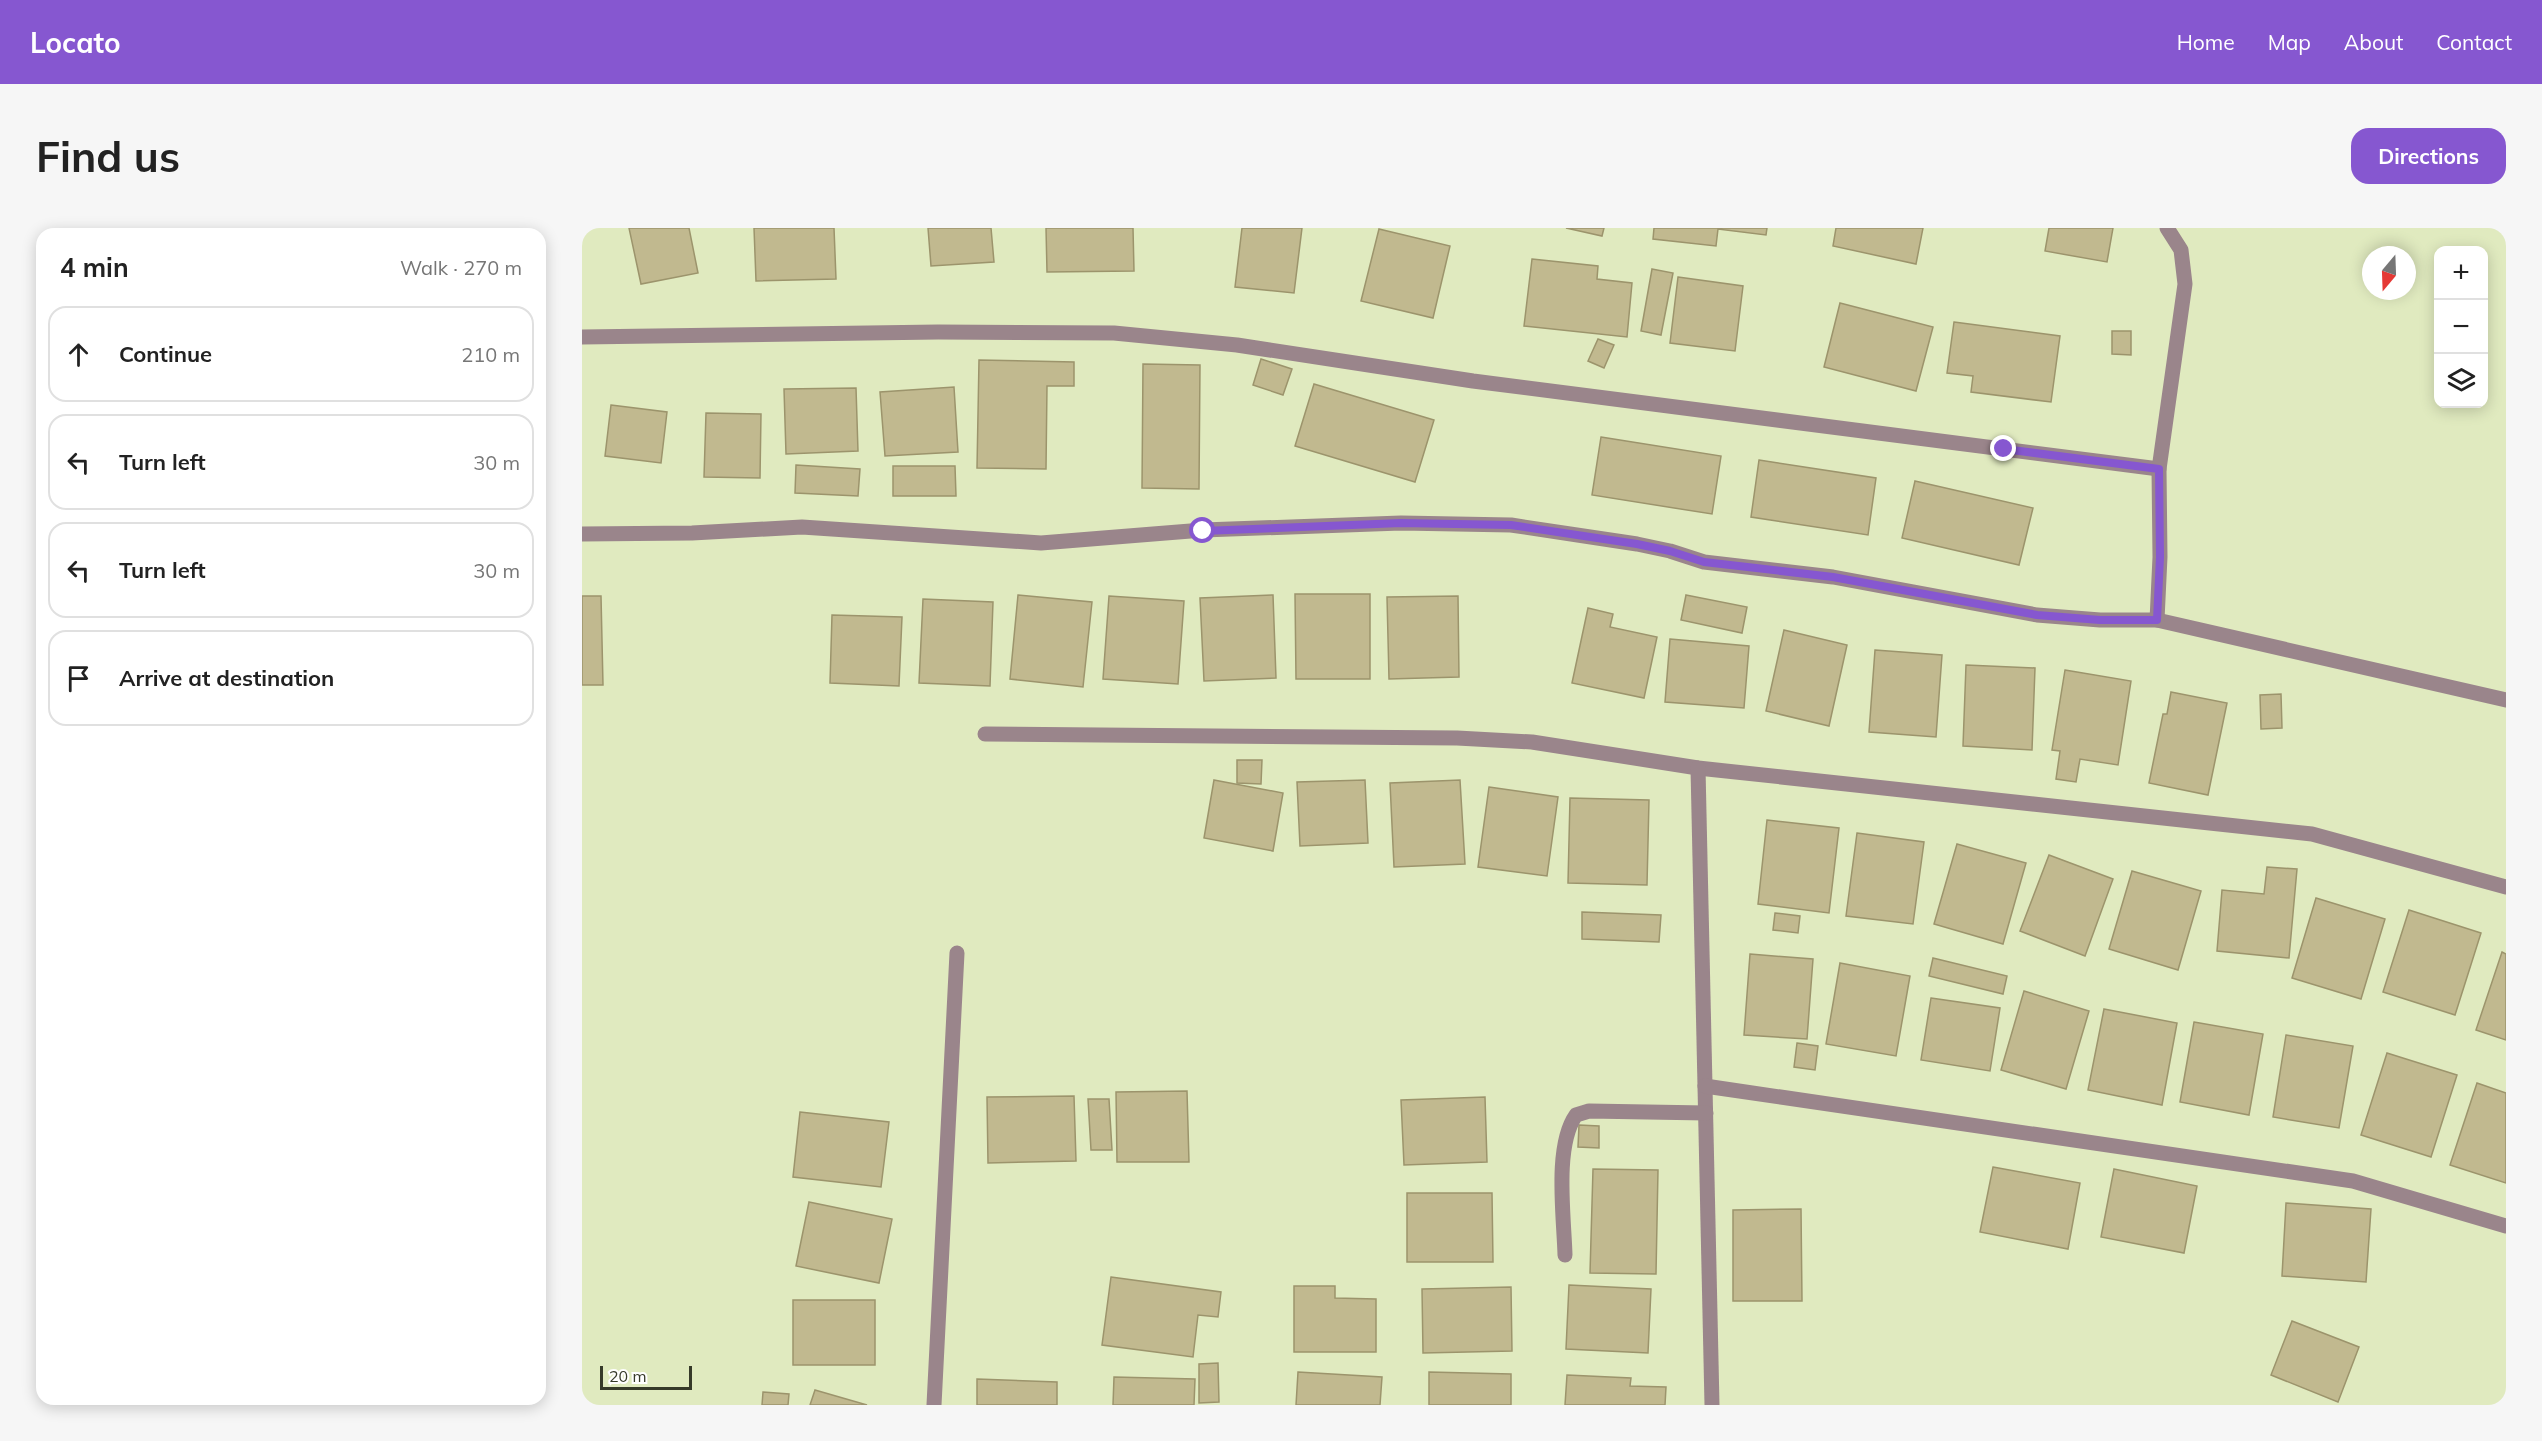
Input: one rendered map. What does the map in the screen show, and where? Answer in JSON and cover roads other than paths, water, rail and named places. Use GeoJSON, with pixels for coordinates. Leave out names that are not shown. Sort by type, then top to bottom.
{"type":"FeatureCollection","features":[{"type":"Feature","properties":{"kind":"street"},"geometry":{"type":"LineString","coordinates":[[2157,620],[2160,557],[2159,469],[2185,284],[2181,250],[2167,228]]}},
{"type":"Feature","properties":{"kind":"street"},"geometry":{"type":"LineString","coordinates":[[582,337],[938,332],[1114,333],[1237,345],[1473,381],[2159,469]]}},
{"type":"Feature","properties":{"kind":"street"},"geometry":{"type":"LineString","coordinates":[[582,534],[692,533],[802,526],[1041,543],[1203,531],[1401,523],[1511,525],[1637,544],[1670,551],[1704,562],[1833,577],[2037,615],[2100,620],[2157,620],[2506,700]]}},
{"type":"Feature","properties":{"kind":"street"},"geometry":{"type":"LineString","coordinates":[[985,734],[1495,739],[1698,768],[2312,834],[2506,887]]}},
{"type":"Feature","properties":{"kind":"street"},"geometry":{"type":"LineString","coordinates":[[1698,768],[1712,1405]]}},
{"type":"Feature","properties":{"kind":"street"},"geometry":{"type":"LineString","coordinates":[[934,1405],[957,953]]}},
{"type":"Feature","properties":{"kind":"street"},"geometry":{"type":"LineString","coordinates":[[1705,1086],[2353,1181],[2506,1226]]}},
{"type":"Feature","properties":{"kind":"street"},"geometry":{"type":"LineString","coordinates":[[1565,1255],[1563,1148],[1567,1131],[1576,1115],[1589,1111],[1706,1113]]}}]}
